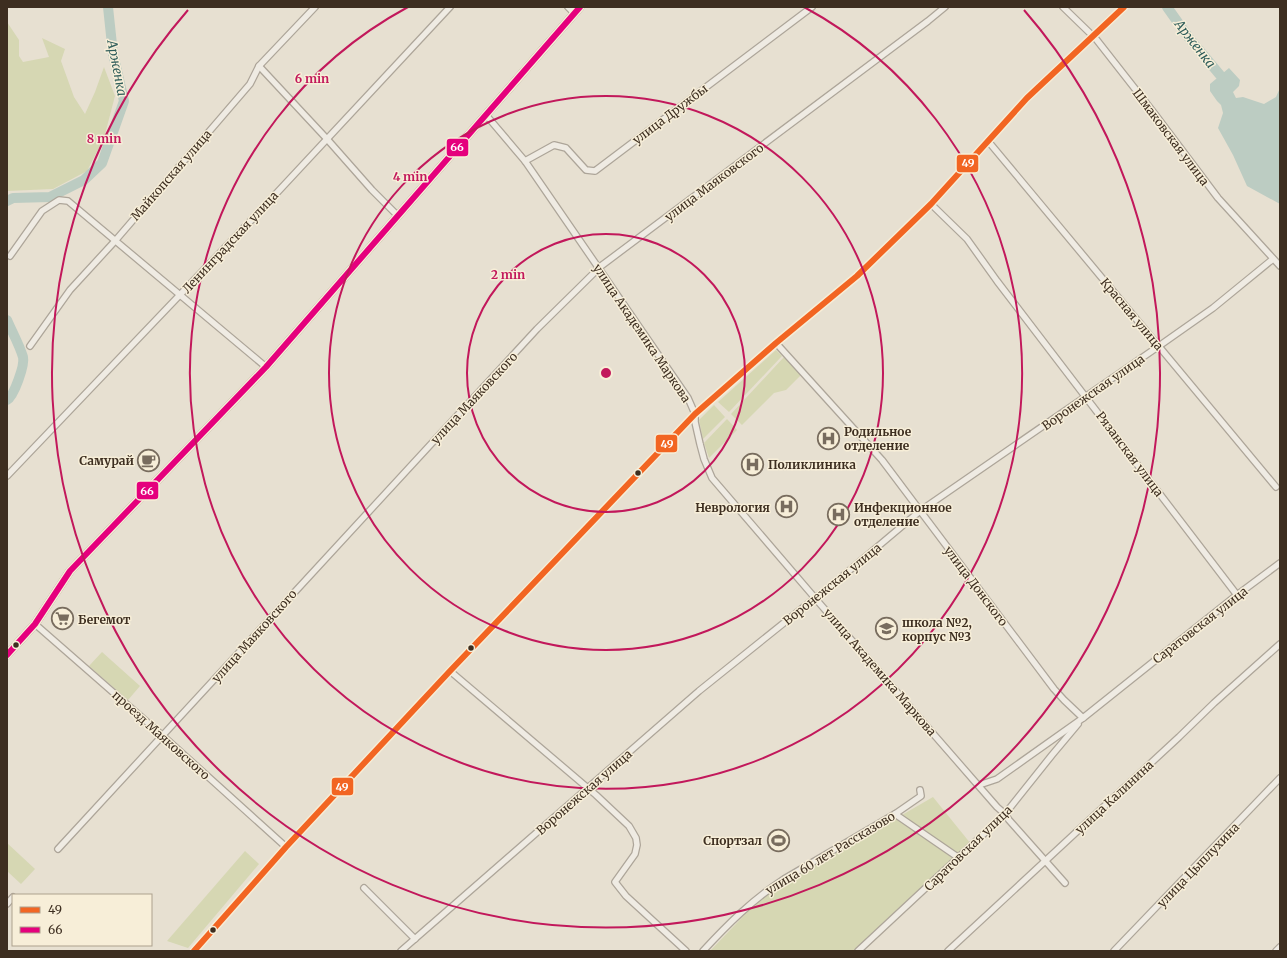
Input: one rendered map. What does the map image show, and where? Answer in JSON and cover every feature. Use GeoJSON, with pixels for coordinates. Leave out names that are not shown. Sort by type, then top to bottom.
{"type":"FeatureCollection","features":[{"type":"Feature","properties":{"kind":"main road"},"geometry":{"type":"LineString","coordinates":[[7,655],[35,624],[70,571],[266,367],[577,10]]}},
{"type":"Feature","properties":{"kind":"street","name":"Ленинградская улица"},"geometry":{"type":"LineString","coordinates":[[7,476],[180,295],[450,7]]}},
{"type":"Feature","properties":{"kind":"street"},"geometry":{"type":"LineString","coordinates":[[568,7],[577,10]]}},
{"type":"Feature","properties":{"kind":"street","name":"улица Дружбы"},"geometry":{"type":"LineString","coordinates":[[524,161],[554,145],[566,148],[586,170],[595,171],[812,7]]}},
{"type":"Feature","properties":{"kind":"street","name":"улица Маяковского"},"geometry":{"type":"LineString","coordinates":[[58,849],[537,329],[599,268],[945,7]]}},
{"type":"Feature","properties":{"kind":"street","name":"Шмаковская улица"},"geometry":{"type":"LineString","coordinates":[[1063,7],[1093,36],[1154,113],[1218,198],[1280,266]]}},
{"type":"Feature","properties":{"kind":"street"},"geometry":{"type":"LineString","coordinates":[[194,951],[286,847],[450,671],[695,414],[776,343],[857,276],[931,204],[1027,98],[1124,7]]}},
{"type":"Feature","properties":{"kind":"street","name":"Майкопская улица"},"geometry":{"type":"LineString","coordinates":[[30,346],[70,290],[115,241],[250,84],[259,66],[312,8]]}},
{"type":"Feature","properties":{"kind":"street"},"geometry":{"type":"LineString","coordinates":[[259,66],[372,190],[398,216]]}},
{"type":"Feature","properties":{"kind":"street","name":"улица Академика Маркова"},"geometry":{"type":"LineString","coordinates":[[486,115],[524,161],[688,398],[695,414],[695,422],[704,459],[712,478],[815,598],[1065,883]]}},
{"type":"Feature","properties":{"kind":"street","name":"Красная улица"},"geometry":{"type":"LineString","coordinates":[[988,141],[1276,487]]}},
{"type":"Feature","properties":{"kind":"street"},"geometry":{"type":"LineString","coordinates":[[10,256],[42,211],[59,200],[68,201],[266,367]]}},
{"type":"Feature","properties":{"kind":"street","name":"Рязанская улица"},"geometry":{"type":"LineString","coordinates":[[931,204],[967,239],[997,281],[1238,595]]}},
{"type":"Feature","properties":{"kind":"street","name":"Воронежская улица"},"geometry":{"type":"LineString","coordinates":[[401,951],[699,691],[825,591],[920,511],[1213,308],[1273,259]]}},
{"type":"Feature","properties":{"kind":"street","name":"улица Донского"},"geometry":{"type":"LineString","coordinates":[[776,343],[882,460],[1054,689],[1083,718]]}},
{"type":"Feature","properties":{"kind":"street","name":"Саратовская улица"},"geometry":{"type":"LineString","coordinates":[[979,785],[997,779],[1083,718],[1238,595],[1280,564]]}},
{"type":"Feature","properties":{"kind":"street","name":"проезд Маяковского"},"geometry":{"type":"LineString","coordinates":[[35,624],[163,736],[286,847]]}},
{"type":"Feature","properties":{"kind":"street","name":"улица Калинина"},"geometry":{"type":"LineString","coordinates":[[948,951],[1180,737],[1214,703],[1280,644]]}},
{"type":"Feature","properties":{"kind":"street"},"geometry":{"type":"LineString","coordinates":[[450,671],[588,788],[629,826],[636,838],[637,845],[635,854],[615,882],[626,896],[686,951]]}},
{"type":"Feature","properties":{"kind":"street","name":"Саратовская улица"},"geometry":{"type":"LineString","coordinates":[[858,951],[1005,814],[1083,718]]}},
{"type":"Feature","properties":{"kind":"street","name":"улица Цыплухина"},"geometry":{"type":"LineString","coordinates":[[1114,951],[1280,778]]}},
{"type":"Feature","properties":{"kind":"street","name":"улица 60 лет Рассказово"},"geometry":{"type":"LineString","coordinates":[[703,951],[747,906],[767,890],[895,814],[921,796],[920,790]]}},
{"type":"Feature","properties":{"kind":"street"},"geometry":{"type":"LineString","coordinates":[[895,814],[959,858]]}},
{"type":"Feature","properties":{"kind":"street"},"geometry":{"type":"LineString","coordinates":[[364,888],[415,939]]}},
{"type":"Feature","properties":{"kind":"street"},"geometry":{"type":"LineString","coordinates":[[1276,951],[1280,947]]}},
{"type":"Feature","properties":{"kind":"green space"},"geometry":{"type":"Polygon","coordinates":[[[7,22],[19,40],[19,56],[23,62],[49,57],[42,38],[65,49],[61,61],[74,97],[85,114],[104,67],[115,96],[104,138],[87,171],[53,189],[7,191],[7,22]]]}},
{"type":"Feature","properties":{"kind":"green space"},"geometry":{"type":"Polygon","coordinates":[[[776,350],[782,356],[729,412],[718,402],[776,350]]]}},
{"type":"Feature","properties":{"kind":"green space"},"geometry":{"type":"Polygon","coordinates":[[[784,357],[801,375],[786,390],[774,393],[742,425],[731,414],[784,357]]]}},
{"type":"Feature","properties":{"kind":"green space"},"geometry":{"type":"Polygon","coordinates":[[[714,405],[725,417],[703,439],[699,420],[714,405]]]}},
{"type":"Feature","properties":{"kind":"green space"},"geometry":{"type":"Polygon","coordinates":[[[727,419],[737,430],[709,458],[704,443],[727,419]]]}},
{"type":"Feature","properties":{"kind":"green space"},"geometry":{"type":"Polygon","coordinates":[[[102,652],[140,686],[128,700],[89,666],[102,652]]]}},
{"type":"Feature","properties":{"kind":"green space"},"geometry":{"type":"Polygon","coordinates":[[[933,797],[971,844],[856,951],[710,951],[756,903],[778,887],[933,797]]]}},
{"type":"Feature","properties":{"kind":"green space"},"geometry":{"type":"Polygon","coordinates":[[[7,843],[35,869],[21,884],[7,871],[7,843]]]}},
{"type":"Feature","properties":{"kind":"green space"},"geometry":{"type":"Polygon","coordinates":[[[245,851],[259,864],[188,948],[167,941],[245,851]]]}},
{"type":"Feature","properties":{"kind":"shaded area"},"geometry":{"type":"Polygon","coordinates":[[[1229,68],[1240,80],[1239,86],[1233,92],[1236,98],[1243,97],[1264,104],[1276,97],[1280,88],[1280,204],[1247,186],[1233,155],[1218,128],[1223,113],[1221,105],[1210,91],[1210,84],[1229,68]]]}},
{"type":"Feature","properties":{"kind":"waterway","name":"Арженка"},"geometry":{"type":"LineString","coordinates":[[7,201],[13,198],[50,197],[84,180],[102,163],[124,101],[113,54],[108,7]]}},
{"type":"Feature","properties":{"kind":"waterway","name":"Арженка"},"geometry":{"type":"LineString","coordinates":[[1167,7],[1189,38],[1220,75]]}},
{"type":"Feature","properties":{"kind":"waterway","name":"Арженка"},"geometry":{"type":"LineString","coordinates":[[7,320],[20,347],[23,357],[21,373],[16,387],[7,400]]}},
{"type":"Feature","properties":{"kind":"transit line","name":"66"},"geometry":{"type":"LineString","coordinates":[[7,655],[35,624],[70,571],[266,367],[580,7]]}},
{"type":"Feature","properties":{"kind":"transit line","name":"49"},"geometry":{"type":"LineString","coordinates":[[194,951],[286,847],[450,671],[695,414],[776,343],[857,276],[931,204],[1027,98],[1124,7]]}},
{"type":"Feature","properties":{"kind":"place","name":"Родильное отделение"},"geometry":{"type":"Point","coordinates":[829,438]}},
{"type":"Feature","properties":{"kind":"place","name":"Самурай"},"geometry":{"type":"Point","coordinates":[149,460]}},
{"type":"Feature","properties":{"kind":"place","name":"Поликлиника"},"geometry":{"type":"Point","coordinates":[752,464]}},
{"type":"Feature","properties":{"kind":"place","name":"Неврология"},"geometry":{"type":"Point","coordinates":[786,507]}},
{"type":"Feature","properties":{"kind":"place","name":"Инфекционное отделение"},"geometry":{"type":"Point","coordinates":[839,514]}},
{"type":"Feature","properties":{"kind":"place","name":"Бегемот"},"geometry":{"type":"Point","coordinates":[62,619]}},
{"type":"Feature","properties":{"kind":"place","name":"школа №2, корпус №3"},"geometry":{"type":"Point","coordinates":[887,629]}},
{"type":"Feature","properties":{"kind":"place","name":"Спортзал"},"geometry":{"type":"Point","coordinates":[778,840]}}]}
